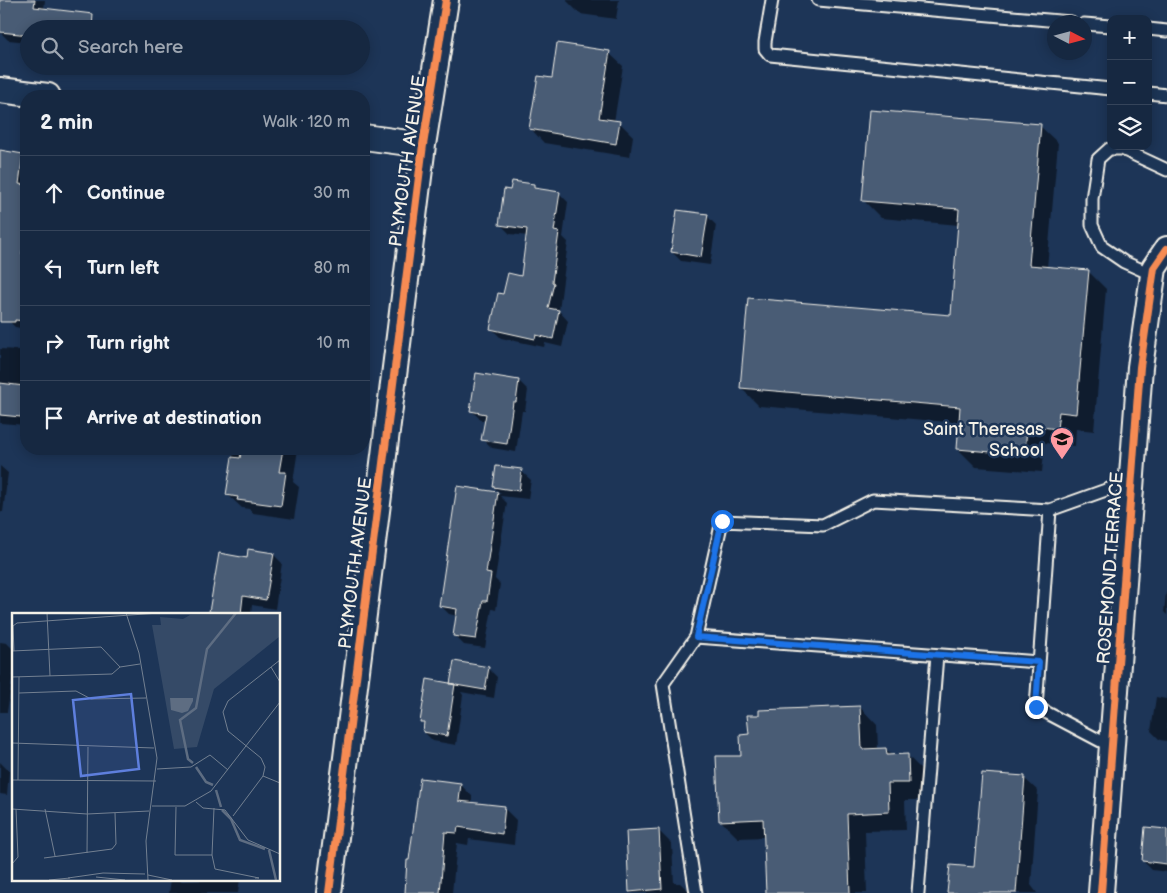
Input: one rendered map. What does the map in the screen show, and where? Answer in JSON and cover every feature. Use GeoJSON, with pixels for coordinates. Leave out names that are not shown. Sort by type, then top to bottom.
{"type":"FeatureCollection","features":[{"type":"Feature","properties":{"kind":"street","name":"PLYMOUTH AVENUE"},"geometry":{"type":"LineString","coordinates":[[328,893],[423,145],[446,0]]}},
{"type":"Feature","properties":{"kind":"street"},"geometry":{"type":"LineString","coordinates":[[0,90],[20,92]]}},
{"type":"Feature","properties":{"kind":"street"},"geometry":{"type":"LineString","coordinates":[[370,138],[423,145]]}},
{"type":"Feature","properties":{"kind":"street","name":"ROSEMOND TERRACE"},"geometry":{"type":"LineString","coordinates":[[1101,893],[1140,367],[1154,268],[1167,249]]}},
{"type":"Feature","properties":{"kind":"lane"},"geometry":{"type":"LineString","coordinates":[[772,0],[765,42],[765,49],[770,55],[1107,89]]}},
{"type":"Feature","properties":{"kind":"lane"},"geometry":{"type":"LineString","coordinates":[[818,0],[1047,20]]}},
{"type":"Feature","properties":{"kind":"lane"},"geometry":{"type":"LineString","coordinates":[[1092,25],[1107,26]]}},
{"type":"Feature","properties":{"kind":"lane"},"geometry":{"type":"LineString","coordinates":[[1152,29],[1167,31]]}},
{"type":"Feature","properties":{"kind":"lane"},"geometry":{"type":"LineString","coordinates":[[1152,93],[1167,95]]}},
{"type":"Feature","properties":{"kind":"lane"},"geometry":{"type":"LineString","coordinates":[[1153,275],[1124,262],[1102,247],[1092,226],[1092,198],[1098,159],[1109,149],[1122,150],[1167,170]]}},
{"type":"Feature","properties":{"kind":"lane"},"geometry":{"type":"LineString","coordinates":[[696,893],[663,684],[696,637],[722,521],[823,525],[873,500],[1050,510],[1131,481]]}},
{"type":"Feature","properties":{"kind":"lane"},"geometry":{"type":"LineString","coordinates":[[1050,510],[1036,707],[1112,746]]}},
{"type":"Feature","properties":{"kind":"lane"},"geometry":{"type":"LineString","coordinates":[[696,637],[1039,662]]}},
{"type":"Feature","properties":{"kind":"lane"},"geometry":{"type":"LineString","coordinates":[[918,893],[936,655]]}},
{"type":"Feature","properties":{"kind":"building"},"geometry":{"type":"Polygon","coordinates":[[[0,0],[35,0],[34,7],[93,14],[93,20],[20,20],[20,34],[0,32],[0,0]]]}},
{"type":"Feature","properties":{"kind":"building"},"geometry":{"type":"Polygon","coordinates":[[[557,43],[610,51],[599,118],[620,121],[616,144],[529,129],[538,76],[552,78],[557,43]]]}},
{"type":"Feature","properties":{"kind":"building"},"geometry":{"type":"Polygon","coordinates":[[[870,110],[1041,124],[1029,265],[1089,270],[1076,414],[1059,412],[1057,429],[1027,425],[1025,455],[957,449],[960,407],[740,388],[748,298],[951,315],[959,209],[862,201],[870,110]]]}},
{"type":"Feature","properties":{"kind":"building"},"geometry":{"type":"Polygon","coordinates":[[[0,150],[20,153],[20,320],[0,322],[0,150]]]}},
{"type":"Feature","properties":{"kind":"building"},"geometry":{"type":"Polygon","coordinates":[[[512,181],[534,184],[534,188],[560,192],[554,231],[559,232],[552,282],[554,283],[548,308],[559,310],[553,339],[536,335],[535,339],[490,329],[498,293],[503,294],[508,273],[521,276],[527,229],[499,225],[504,189],[510,190],[512,181]]]}},
{"type":"Feature","properties":{"kind":"building"},"geometry":{"type":"Polygon","coordinates":[[[677,210],[708,214],[701,257],[671,252],[677,210]]]}},
{"type":"Feature","properties":{"kind":"building"},"geometry":{"type":"Polygon","coordinates":[[[476,373],[519,380],[516,402],[513,402],[507,444],[481,440],[486,414],[470,411],[476,373]]]}},
{"type":"Feature","properties":{"kind":"building"},"geometry":{"type":"Polygon","coordinates":[[[0,383],[20,386],[20,417],[0,415],[0,383]]]}},
{"type":"Feature","properties":{"kind":"building"},"geometry":{"type":"Polygon","coordinates":[[[241,455],[282,455],[279,472],[286,472],[281,506],[237,500],[238,497],[226,495],[232,457],[240,458],[241,455]]]}},
{"type":"Feature","properties":{"kind":"building"},"geometry":{"type":"Polygon","coordinates":[[[496,466],[522,469],[519,491],[493,487],[496,466]]]}},
{"type":"Feature","properties":{"kind":"building"},"geometry":{"type":"Polygon","coordinates":[[[457,486],[498,492],[486,573],[491,574],[487,601],[483,601],[476,639],[453,636],[457,609],[439,606],[457,486]]]}},
{"type":"Feature","properties":{"kind":"building"},"geometry":{"type":"Polygon","coordinates":[[[248,549],[274,553],[266,600],[243,596],[241,613],[209,612],[219,553],[247,558],[248,549]]]}},
{"type":"Feature","properties":{"kind":"building"},"geometry":{"type":"Polygon","coordinates":[[[454,661],[489,667],[485,690],[450,684],[454,661]]]}},
{"type":"Feature","properties":{"kind":"building"},"geometry":{"type":"Polygon","coordinates":[[[427,679],[455,684],[447,736],[423,732],[424,722],[420,722],[427,679]]]}},
{"type":"Feature","properties":{"kind":"building"},"geometry":{"type":"Polygon","coordinates":[[[860,706],[862,749],[886,748],[887,755],[908,754],[909,783],[888,783],[889,812],[847,814],[850,893],[766,893],[763,819],[719,821],[716,756],[741,756],[740,735],[749,734],[747,715],[759,715],[759,710],[860,706]]]}},
{"type":"Feature","properties":{"kind":"building"},"geometry":{"type":"Polygon","coordinates":[[[982,773],[1025,776],[1016,893],[947,893],[950,865],[974,867],[982,773]]]}},
{"type":"Feature","properties":{"kind":"building"},"geometry":{"type":"Polygon","coordinates":[[[420,778],[461,783],[459,801],[505,806],[502,834],[458,827],[457,833],[445,832],[440,893],[405,893],[407,860],[409,860],[420,778]]]}},
{"type":"Feature","properties":{"kind":"building"},"geometry":{"type":"Polygon","coordinates":[[[1145,827],[1167,829],[1167,864],[1142,861],[1145,827]]]}},
{"type":"Feature","properties":{"kind":"building"},"geometry":{"type":"Polygon","coordinates":[[[659,829],[662,889],[629,892],[626,831],[659,829]]]}},
{"type":"Feature","properties":{"kind":"cycle path"},"geometry":{"type":"LineString","coordinates":[[329,893],[423,145],[446,0]]}},
{"type":"Feature","properties":{"kind":"cycle path"},"geometry":{"type":"LineString","coordinates":[[1101,893],[1140,367],[1154,268],[1167,249]]}},
{"type":"Feature","properties":{"kind":"place","name":"Saint Theresas School"},"geometry":{"type":"Point","coordinates":[1062,460]}},
{"type":"Feature","properties":{"kind":"route"},"geometry":{"type":"LineString","coordinates":[[722,521],[696,637],[1039,662],[1036,707]]}}]}
